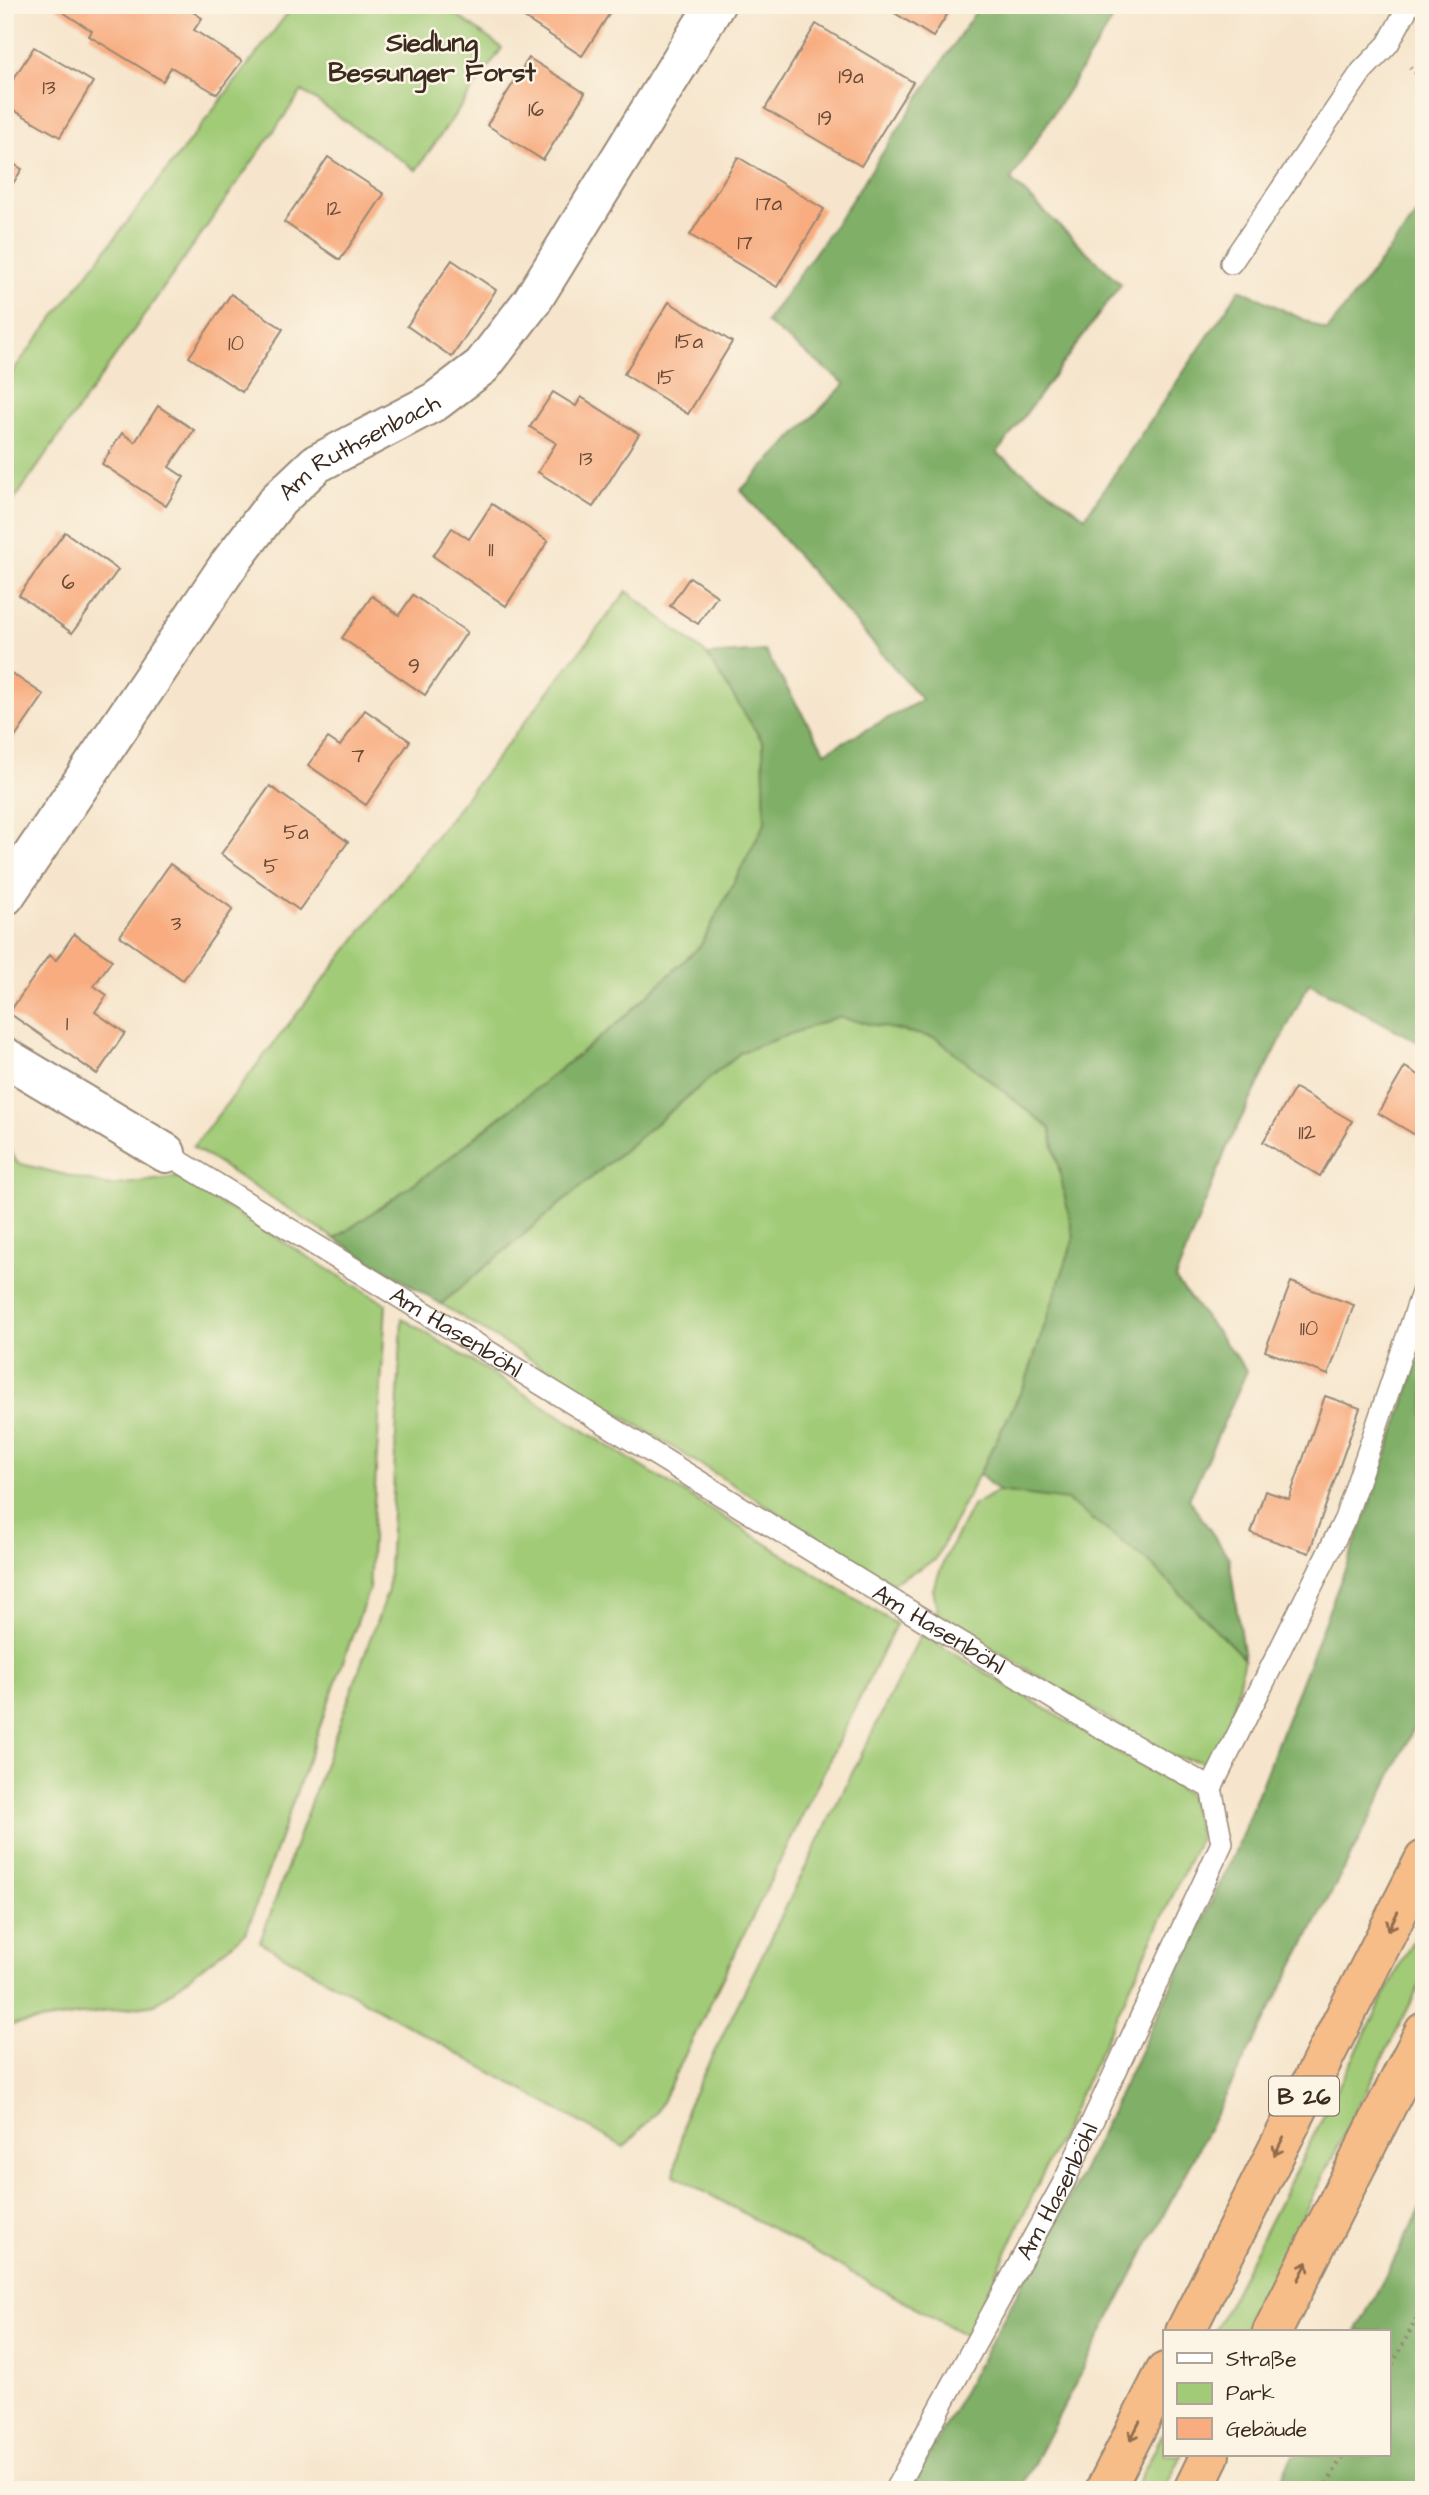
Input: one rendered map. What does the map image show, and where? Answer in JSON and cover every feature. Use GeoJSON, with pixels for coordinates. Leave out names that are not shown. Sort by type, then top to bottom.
{"type":"FeatureCollection","features":[{"type":"Feature","properties":{"kind":"highway","name":"B 26"},"geometry":{"type":"LineString","coordinates":[[1186,2330],[1424,1860]]}},
{"type":"Feature","properties":{"kind":"highway"},"geometry":{"type":"LineString","coordinates":[[1273,2330],[1424,2032]]}},
{"type":"Feature","properties":{"kind":"highway"},"geometry":{"type":"LineString","coordinates":[[1105,2490],[1163,2376]]}},
{"type":"Feature","properties":{"kind":"highway"},"geometry":{"type":"LineString","coordinates":[[1193,2490],[1210,2456]]}},
{"type":"Feature","properties":{"kind":"street","name":"Am Ruthsenbach"},"geometry":{"type":"LineString","coordinates":[[5,896],[230,564],[278,500],[316,464],[436,401],[482,366],[533,301],[715,5]]}},
{"type":"Feature","properties":{"kind":"street","name":"Am Hasenböhl"},"geometry":{"type":"LineString","coordinates":[[5,1056],[166,1153]]}},
{"type":"Feature","properties":{"kind":"lane"},"geometry":{"type":"LineString","coordinates":[[1231,263],[1362,71],[1388,44],[1409,5]]}},
{"type":"Feature","properties":{"kind":"lane","name":"Am Hasenböhl"},"geometry":{"type":"LineString","coordinates":[[166,1153],[922,1619],[1095,1724],[1211,1788],[1222,1843],[1065,2182],[895,2490]]}},
{"type":"Feature","properties":{"kind":"lane"},"geometry":{"type":"LineString","coordinates":[[1211,1788],[1345,1519],[1424,1287]]}},
{"type":"Feature","properties":{"kind":"path"},"geometry":{"type":"LineString","coordinates":[[1390,2368],[1424,2305]]}},
{"type":"Feature","properties":{"kind":"path"},"geometry":{"type":"LineString","coordinates":[[1324,2490],[1342,2456]]}},
{"type":"Feature","properties":{"kind":"green space"},"geometry":{"type":"Polygon","coordinates":[[[294,5],[443,5],[502,48],[416,170],[302,91],[5,513],[5,381],[294,5]]]}},
{"type":"Feature","properties":{"kind":"green space"},"geometry":{"type":"Polygon","coordinates":[[[980,5],[1122,5],[1011,180],[1121,284],[997,453],[1085,517],[1240,289],[1327,331],[1424,205],[1424,1045],[1309,983],[1228,1145],[1175,1279],[1247,1371],[1189,1499],[1229,1558],[1244,1658],[1150,1563],[1067,1500],[998,1491],[979,1474],[1025,1384],[1074,1238],[1050,1128],[936,1038],[837,1017],[741,1052],[441,1304],[335,1239],[439,1166],[618,1023],[701,945],[765,823],[763,742],[707,655],[765,651],[825,752],[922,700],[741,490],[845,384],[766,322],[843,213],[980,5]]]}},
{"type":"Feature","properties":{"kind":"green space"},"geometry":{"type":"Polygon","coordinates":[[[627,591],[707,655],[763,742],[765,823],[701,945],[618,1023],[439,1166],[335,1239],[193,1147],[627,591]]]}},
{"type":"Feature","properties":{"kind":"green space"},"geometry":{"type":"Polygon","coordinates":[[[837,1017],[936,1038],[1050,1128],[1074,1238],[1025,1384],[935,1560],[892,1583],[441,1304],[741,1052],[837,1017]]]}},
{"type":"Feature","properties":{"kind":"green space"},"geometry":{"type":"Polygon","coordinates":[[[5,1139],[17,1163],[110,1186],[176,1177],[386,1304],[369,1589],[246,1933],[155,2004],[5,2026],[5,1139]]]}},
{"type":"Feature","properties":{"kind":"green space"},"geometry":{"type":"Polygon","coordinates":[[[402,1318],[896,1624],[657,2112],[624,2147],[260,1942],[388,1590],[402,1318]]]}},
{"type":"Feature","properties":{"kind":"green space"},"geometry":{"type":"Polygon","coordinates":[[[1424,1344],[1424,1707],[1374,1811],[1020,2490],[910,2490],[1076,2185],[1236,1850],[1369,1507],[1424,1344]]]}},
{"type":"Feature","properties":{"kind":"green space"},"geometry":{"type":"Polygon","coordinates":[[[998,1491],[1067,1499],[1150,1563],[1244,1658],[1230,1726],[1208,1763],[1170,1756],[938,1615],[933,1589],[946,1556],[972,1506],[998,1491]]]}},
{"type":"Feature","properties":{"kind":"green space"},"geometry":{"type":"Polygon","coordinates":[[[921,1634],[1188,1794],[1200,1837],[967,2336],[674,2175],[687,2107],[921,1634]]]}},
{"type":"Feature","properties":{"kind":"green space"},"geometry":{"type":"Polygon","coordinates":[[[1424,1918],[1424,1977],[1245,2330],[1215,2330],[1424,1918]]]}},
{"type":"Feature","properties":{"kind":"green space"},"geometry":{"type":"Polygon","coordinates":[[[1424,2203],[1424,2490],[1275,2490],[1292,2456],[1390,2456],[1390,2330],[1357,2330],[1424,2203]]]}},
{"type":"Feature","properties":{"kind":"green space"},"geometry":{"type":"Polygon","coordinates":[[[1163,2433],[1163,2456],[1181,2456],[1164,2490],[1134,2490],[1163,2433]]]}},
{"type":"Feature","properties":{"kind":"building"},"geometry":{"type":"Polygon","coordinates":[[[52,5],[182,5],[202,18],[194,30],[242,61],[217,94],[171,67],[163,81],[89,36],[92,31],[52,5]]]}},
{"type":"Feature","properties":{"kind":"building"},"geometry":{"type":"Polygon","coordinates":[[[505,5],[615,5],[582,56],[505,5]]]}},
{"type":"Feature","properties":{"kind":"building"},"geometry":{"type":"Polygon","coordinates":[[[882,5],[953,5],[933,37],[882,5]]]}},
{"type":"Feature","properties":{"kind":"building"},"geometry":{"type":"Polygon","coordinates":[[[816,24],[913,82],[861,166],[765,109],[816,24]]]}},
{"type":"Feature","properties":{"kind":"building"},"geometry":{"type":"Polygon","coordinates":[[[34,47],[93,82],[60,137],[5,105],[5,92],[34,47]]]}},
{"type":"Feature","properties":{"kind":"building"},"geometry":{"type":"Polygon","coordinates":[[[529,58],[585,93],[543,160],[487,125],[529,58]]]}},
{"type":"Feature","properties":{"kind":"building"},"geometry":{"type":"Polygon","coordinates":[[[328,157],[384,194],[340,260],[284,222],[328,157]]]}},
{"type":"Feature","properties":{"kind":"building"},"geometry":{"type":"Polygon","coordinates":[[[738,157],[824,209],[777,287],[690,235],[738,157]]]}},
{"type":"Feature","properties":{"kind":"building"},"geometry":{"type":"Polygon","coordinates":[[[5,159],[22,169],[5,196],[5,159]]]}},
{"type":"Feature","properties":{"kind":"building"},"geometry":{"type":"Polygon","coordinates":[[[452,260],[496,290],[452,357],[407,326],[452,260]]]}},
{"type":"Feature","properties":{"kind":"building"},"geometry":{"type":"Polygon","coordinates":[[[231,294],[283,329],[242,392],[189,357],[231,294]]]}},
{"type":"Feature","properties":{"kind":"building"},"geometry":{"type":"Polygon","coordinates":[[[669,302],[732,342],[688,414],[624,374],[669,302]]]}},
{"type":"Feature","properties":{"kind":"building"},"geometry":{"type":"Polygon","coordinates":[[[553,392],[576,406],[581,397],[639,434],[593,507],[538,472],[556,443],[530,427],[553,392]]]}},
{"type":"Feature","properties":{"kind":"building"},"geometry":{"type":"Polygon","coordinates":[[[158,406],[194,430],[169,467],[184,477],[166,506],[102,464],[122,433],[135,442],[158,406]]]}},
{"type":"Feature","properties":{"kind":"building"},"geometry":{"type":"Polygon","coordinates":[[[492,504],[548,541],[506,606],[433,556],[452,528],[469,539],[492,504]]]}},
{"type":"Feature","properties":{"kind":"building"},"geometry":{"type":"Polygon","coordinates":[[[65,532],[118,570],[72,633],[19,595],[65,532]]]}},
{"type":"Feature","properties":{"kind":"building"},"geometry":{"type":"Polygon","coordinates":[[[690,577],[717,596],[698,624],[670,606],[690,577]]]}},
{"type":"Feature","properties":{"kind":"building"},"geometry":{"type":"Polygon","coordinates":[[[413,595],[467,632],[425,695],[342,638],[372,596],[399,615],[413,595]]]}},
{"type":"Feature","properties":{"kind":"building"},"geometry":{"type":"Polygon","coordinates":[[[5,669],[44,695],[7,749],[5,747],[5,669]]]}},
{"type":"Feature","properties":{"kind":"building"},"geometry":{"type":"Polygon","coordinates":[[[365,710],[410,741],[366,805],[308,765],[328,738],[340,746],[365,710]]]}},
{"type":"Feature","properties":{"kind":"building"},"geometry":{"type":"Polygon","coordinates":[[[270,786],[348,842],[299,910],[221,854],[270,786]]]}},
{"type":"Feature","properties":{"kind":"building"},"geometry":{"type":"Polygon","coordinates":[[[170,864],[233,909],[183,980],[120,936],[170,864]]]}},
{"type":"Feature","properties":{"kind":"building"},"geometry":{"type":"Polygon","coordinates":[[[74,934],[112,960],[94,986],[107,995],[95,1012],[125,1033],[97,1074],[9,1013],[49,955],[56,960],[74,934]]]}},
{"type":"Feature","properties":{"kind":"building"},"geometry":{"type":"Polygon","coordinates":[[[1405,1067],[1424,1078],[1424,1140],[1378,1113],[1405,1067]]]}},
{"type":"Feature","properties":{"kind":"building"},"geometry":{"type":"Polygon","coordinates":[[[1295,1088],[1352,1121],[1320,1176],[1263,1142],[1295,1088]]]}},
{"type":"Feature","properties":{"kind":"building"},"geometry":{"type":"Polygon","coordinates":[[[1291,1282],[1354,1305],[1328,1375],[1265,1351],[1291,1282]]]}},
{"type":"Feature","properties":{"kind":"building"},"geometry":{"type":"Polygon","coordinates":[[[1325,1396],[1360,1408],[1309,1553],[1251,1533],[1265,1491],[1289,1499],[1325,1396]]]}},
{"type":"Feature","properties":{"kind":"district","name":"Siedlung Bessunger Forst"},"geometry":{"type":"Point","coordinates":[432,57]}}]}
